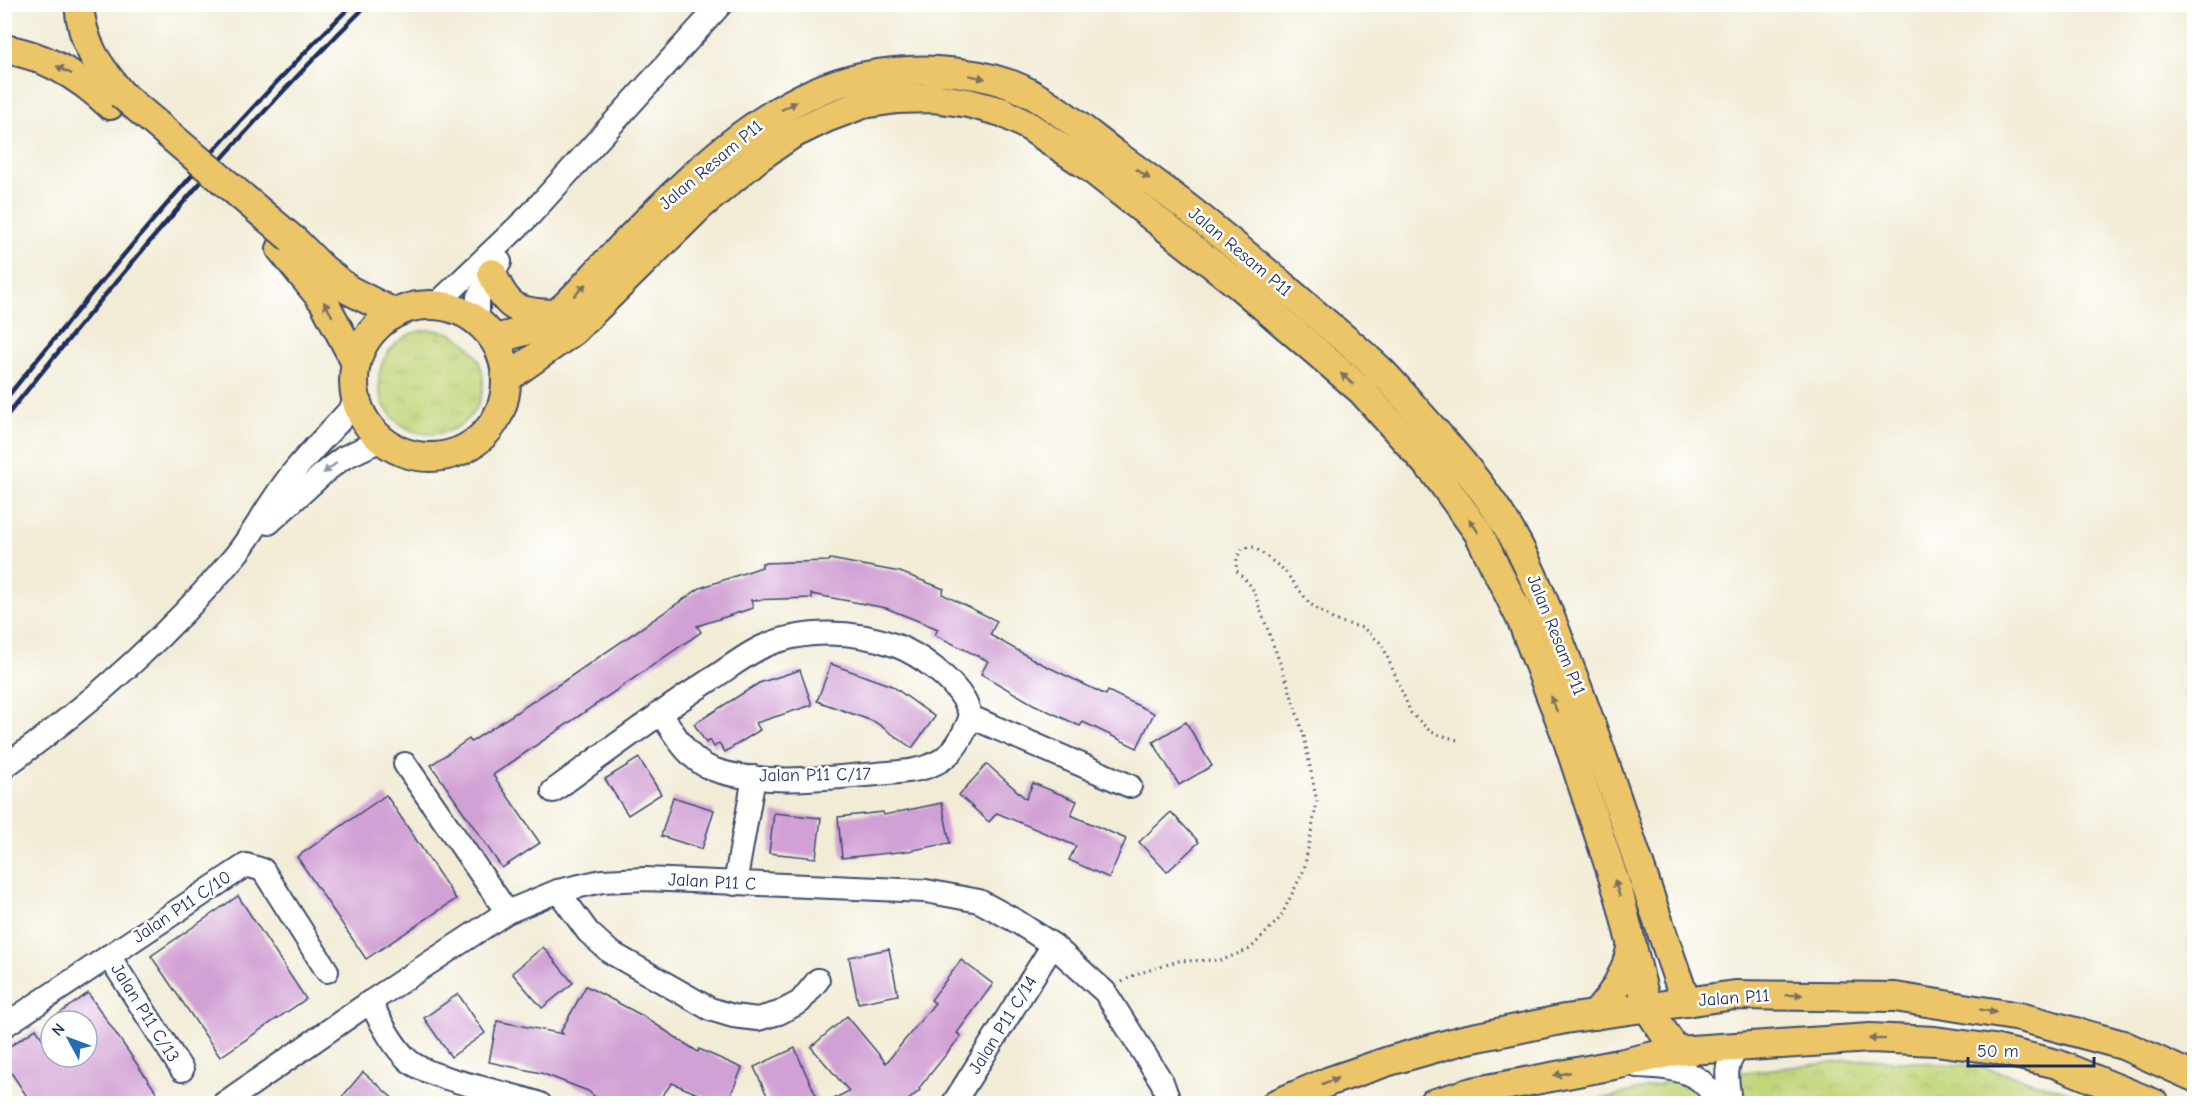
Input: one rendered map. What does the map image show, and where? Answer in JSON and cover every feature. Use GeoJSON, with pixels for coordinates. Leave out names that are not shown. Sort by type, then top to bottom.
{"type":"FeatureCollection","features":[{"type":"Feature","properties":{"kind":"main road"},"geometry":{"type":"LineString","coordinates":[[79,4],[87,46],[103,71],[115,99]]}},
{"type":"Feature","properties":{"kind":"main road"},"geometry":{"type":"LineString","coordinates":[[4,50],[21,52],[72,74],[115,99],[286,244],[349,290],[394,313]]}},
{"type":"Feature","properties":{"kind":"main road","name":"Jalan Resam P11"},"geometry":{"type":"LineString","coordinates":[[486,329],[537,326],[554,314],[682,185],[744,135],[778,112],[814,93],[858,77],[896,71],[934,70],[974,76],[1012,86],[1043,102],[1164,189],[1267,273],[1381,371],[1458,457],[1502,517],[1520,549],[1547,610],[1592,725],[1686,1002]]}},
{"type":"Feature","properties":{"kind":"main road","name":"Jalan Resam P11"},"geometry":{"type":"LineString","coordinates":[[507,378],[573,331],[700,206],[759,157],[791,135],[826,118],[864,105],[897,99],[933,98],[968,103],[1002,112],[1030,127],[1088,166],[1240,286],[1362,391],[1436,474],[1478,532],[1522,621],[1566,735],[1620,898],[1647,1007],[1676,1051]]}},
{"type":"Feature","properties":{"kind":"main road"},"geometry":{"type":"LineString","coordinates":[[286,244],[324,302],[355,361]]}},
{"type":"Feature","properties":{"kind":"main road"},"geometry":{"type":"LineString","coordinates":[[492,273],[501,294],[515,307],[530,314],[554,314]]}},
{"type":"Feature","properties":{"kind":"main road"},"geometry":{"type":"LineString","coordinates":[[438,303],[486,329],[504,358],[507,378],[504,400],[496,421],[482,437],[463,450],[442,457],[421,457],[399,452],[381,440],[366,423],[356,403],[353,382],[355,361],[370,333],[394,313],[415,305],[438,303]]}},
{"type":"Feature","properties":{"kind":"main road"},"geometry":{"type":"LineString","coordinates":[[1594,1015],[1616,989],[1627,966],[1632,945]]}},
{"type":"Feature","properties":{"kind":"main road"},"geometry":{"type":"LineString","coordinates":[[1668,950],[1680,965],[1704,983],[1735,994]]}},
{"type":"Feature","properties":{"kind":"main road","name":"Jalan P11"},"geometry":{"type":"LineString","coordinates":[[1276,1104],[1330,1081],[1463,1040],[1594,1015],[1735,994],[1895,997],[2020,1017],[2123,1045],[2194,1077]]}},
{"type":"Feature","properties":{"kind":"main road"},"geometry":{"type":"LineString","coordinates":[[1676,1051],[1686,1002]]}},
{"type":"Feature","properties":{"kind":"main road"},"geometry":{"type":"LineString","coordinates":[[1432,1104],[1472,1092],[1676,1051],[1870,1038],[1935,1041],[2056,1064],[2156,1104]]}},
{"type":"Feature","properties":{"kind":"street"},"geometry":{"type":"LineString","coordinates":[[438,303],[530,215],[721,4]]}},
{"type":"Feature","properties":{"kind":"street"},"geometry":{"type":"LineString","coordinates":[[486,329],[478,297],[530,215]]}},
{"type":"Feature","properties":{"kind":"street"},"geometry":{"type":"LineString","coordinates":[[4,767],[34,746],[126,670],[217,576],[237,553],[294,471],[356,403]]}},
{"type":"Feature","properties":{"kind":"street"},"geometry":{"type":"LineString","coordinates":[[237,553],[327,470],[343,458],[381,440]]}},
{"type":"Feature","properties":{"kind":"street"},"geometry":{"type":"LineString","coordinates":[[553,791],[660,712],[759,648],[817,634],[852,634],[884,641],[912,652],[934,668],[964,700],[971,717],[1130,786]]}},
{"type":"Feature","properties":{"kind":"street","name":"Jalan P11 C/17"},"geometry":{"type":"LineString","coordinates":[[660,712],[683,747],[712,769],[754,777],[827,779],[916,770],[937,763],[953,750],[971,717]]}},
{"type":"Feature","properties":{"kind":"street"},"geometry":{"type":"LineString","coordinates":[[405,764],[507,912]]}},
{"type":"Feature","properties":{"kind":"street"},"geometry":{"type":"LineString","coordinates":[[735,884],[754,777]]}},
{"type":"Feature","properties":{"kind":"street","name":"Jalan P11 C/10"},"geometry":{"type":"LineString","coordinates":[[4,1026],[246,865],[263,870],[327,971]]}},
{"type":"Feature","properties":{"kind":"street","name":"Jalan P11 C"},"geometry":{"type":"LineString","coordinates":[[223,1104],[370,1002],[507,912],[558,891],[602,881],[645,879],[926,891],[979,901],[1053,945],[1105,992],[1162,1082],[1170,1104]]}},
{"type":"Feature","properties":{"kind":"street"},"geometry":{"type":"LineString","coordinates":[[558,891],[588,932],[610,952],[710,1009],[733,1016],[758,1019],[779,1013],[800,1002],[819,980]]}},
{"type":"Feature","properties":{"kind":"street","name":"Jalan P11 C/14"},"geometry":{"type":"LineString","coordinates":[[953,1104],[1053,945]]}},
{"type":"Feature","properties":{"kind":"street","name":"Jalan P11 C/13"},"geometry":{"type":"LineString","coordinates":[[109,956],[182,1070]]}},
{"type":"Feature","properties":{"kind":"street"},"geometry":{"type":"LineString","coordinates":[[370,1002],[393,1042],[409,1061],[433,1074],[523,1097],[540,1104]]}},
{"type":"Feature","properties":{"kind":"street"},"geometry":{"type":"LineString","coordinates":[[1730,1104],[1727,1068],[1730,1058],[1740,1046]]}},
{"type":"Feature","properties":{"kind":"street"},"geometry":{"type":"LineString","coordinates":[[1619,1064],[1668,1068],[1686,1073],[1699,1079],[1721,1104]]}},
{"type":"Feature","properties":{"kind":"path"},"geometry":{"type":"LineString","coordinates":[[1105,992],[1134,975],[1178,961],[1221,960],[1250,949],[1280,918],[1304,870],[1317,801],[1304,736],[1287,682],[1252,587],[1236,570],[1237,557],[1243,548],[1254,547],[1284,570],[1310,604],[1335,620],[1363,628],[1382,644],[1411,713],[1431,732],[1457,740]]}},
{"type":"Feature","properties":{"kind":"green space"},"geometry":{"type":"Polygon","coordinates":[[[431,330],[451,334],[468,345],[479,362],[483,382],[479,402],[468,419],[451,430],[431,434],[411,430],[394,419],[383,402],[379,382],[383,362],[394,345],[411,334],[431,330]]]}},
{"type":"Feature","properties":{"kind":"green space"},"geometry":{"type":"Polygon","coordinates":[[[1866,1059],[1979,1066],[2079,1095],[2096,1103],[1584,1104],[1679,1079],[1866,1059]]]}},
{"type":"Feature","properties":{"kind":"building"},"geometry":{"type":"Polygon","coordinates":[[[830,559],[900,572],[944,589],[942,594],[997,621],[990,635],[1040,663],[1106,695],[1108,691],[1154,713],[1137,748],[1083,722],[1080,726],[1033,704],[981,674],[988,661],[935,635],[938,629],[886,608],[811,594],[812,598],[751,600],[753,608],[697,626],[701,632],[493,775],[540,843],[502,868],[431,765],[469,739],[471,742],[561,683],[700,588],[762,567],[762,563],[829,561],[830,559]]]}},
{"type":"Feature","properties":{"kind":"building"},"geometry":{"type":"Polygon","coordinates":[[[831,664],[892,686],[935,717],[912,748],[875,722],[817,701],[831,664]]]}},
{"type":"Feature","properties":{"kind":"building"},"geometry":{"type":"Polygon","coordinates":[[[800,670],[812,705],[756,723],[760,730],[725,752],[719,743],[714,747],[710,740],[706,743],[694,724],[759,683],[800,670]]]}},
{"type":"Feature","properties":{"kind":"building"},"geometry":{"type":"Polygon","coordinates":[[[1186,722],[1212,766],[1179,785],[1153,742],[1186,722]]]}},
{"type":"Feature","properties":{"kind":"building"},"geometry":{"type":"Polygon","coordinates":[[[639,758],[661,794],[628,815],[605,779],[639,758]]]}},
{"type":"Feature","properties":{"kind":"building"},"geometry":{"type":"Polygon","coordinates":[[[987,764],[1026,799],[1033,783],[1077,801],[1071,815],[1126,839],[1109,878],[1069,860],[1076,846],[997,813],[989,822],[959,795],[987,764]]]}},
{"type":"Feature","properties":{"kind":"building"},"geometry":{"type":"Polygon","coordinates":[[[386,795],[456,899],[366,959],[297,857],[386,795]]]}},
{"type":"Feature","properties":{"kind":"building"},"geometry":{"type":"Polygon","coordinates":[[[673,797],[714,810],[702,849],[661,836],[673,797]]]}},
{"type":"Feature","properties":{"kind":"building"},"geometry":{"type":"Polygon","coordinates":[[[942,803],[950,843],[908,851],[842,858],[838,817],[883,812],[884,815],[942,803]]]}},
{"type":"Feature","properties":{"kind":"building"},"geometry":{"type":"Polygon","coordinates":[[[1171,812],[1199,842],[1167,872],[1139,842],[1171,812]]]}},
{"type":"Feature","properties":{"kind":"building"},"geometry":{"type":"Polygon","coordinates":[[[774,813],[821,818],[816,858],[769,853],[774,813]]]}},
{"type":"Feature","properties":{"kind":"building"},"geometry":{"type":"Polygon","coordinates":[[[238,896],[306,999],[220,1057],[151,956],[238,896]]]}},
{"type":"Feature","properties":{"kind":"building"},"geometry":{"type":"Polygon","coordinates":[[[543,947],[573,983],[542,1008],[512,973],[543,947]]]}},
{"type":"Feature","properties":{"kind":"building"},"geometry":{"type":"Polygon","coordinates":[[[889,949],[898,995],[858,1003],[849,957],[889,949]]]}},
{"type":"Feature","properties":{"kind":"building"},"geometry":{"type":"Polygon","coordinates":[[[961,960],[993,984],[957,1033],[961,1036],[919,1088],[920,1090],[904,1104],[824,1104],[849,1091],[811,1047],[847,1016],[886,1063],[935,1003],[931,1000],[961,960]]]}},
{"type":"Feature","properties":{"kind":"building"},"geometry":{"type":"Polygon","coordinates":[[[586,986],[643,1016],[698,1052],[699,1049],[742,1068],[727,1104],[721,1104],[672,1083],[656,1104],[604,1104],[588,1091],[541,1073],[489,1062],[497,1021],[563,1034],[561,1031],[586,986]]]}},
{"type":"Feature","properties":{"kind":"building"},"geometry":{"type":"Polygon","coordinates":[[[88,993],[159,1096],[148,1104],[32,1104],[4,1062],[4,1050],[36,1029],[39,1033],[39,1069],[99,1069],[99,1009],[66,1009],[88,993]]]}},
{"type":"Feature","properties":{"kind":"building"},"geometry":{"type":"Polygon","coordinates":[[[458,994],[485,1033],[451,1057],[424,1018],[458,994]]]}},
{"type":"Feature","properties":{"kind":"building"},"geometry":{"type":"Polygon","coordinates":[[[795,1048],[820,1104],[771,1104],[754,1067],[795,1048]]]}},
{"type":"Feature","properties":{"kind":"building"},"geometry":{"type":"Polygon","coordinates":[[[363,1072],[379,1086],[399,1104],[336,1104],[363,1072]]]}},
{"type":"Feature","properties":{"kind":"railway"},"geometry":{"type":"LineString","coordinates":[[4,401],[172,198],[261,99],[353,4]]}},
{"type":"Feature","properties":{"kind":"railway"},"geometry":{"type":"LineString","coordinates":[[4,419],[180,206],[272,103],[368,4]]}}]}
